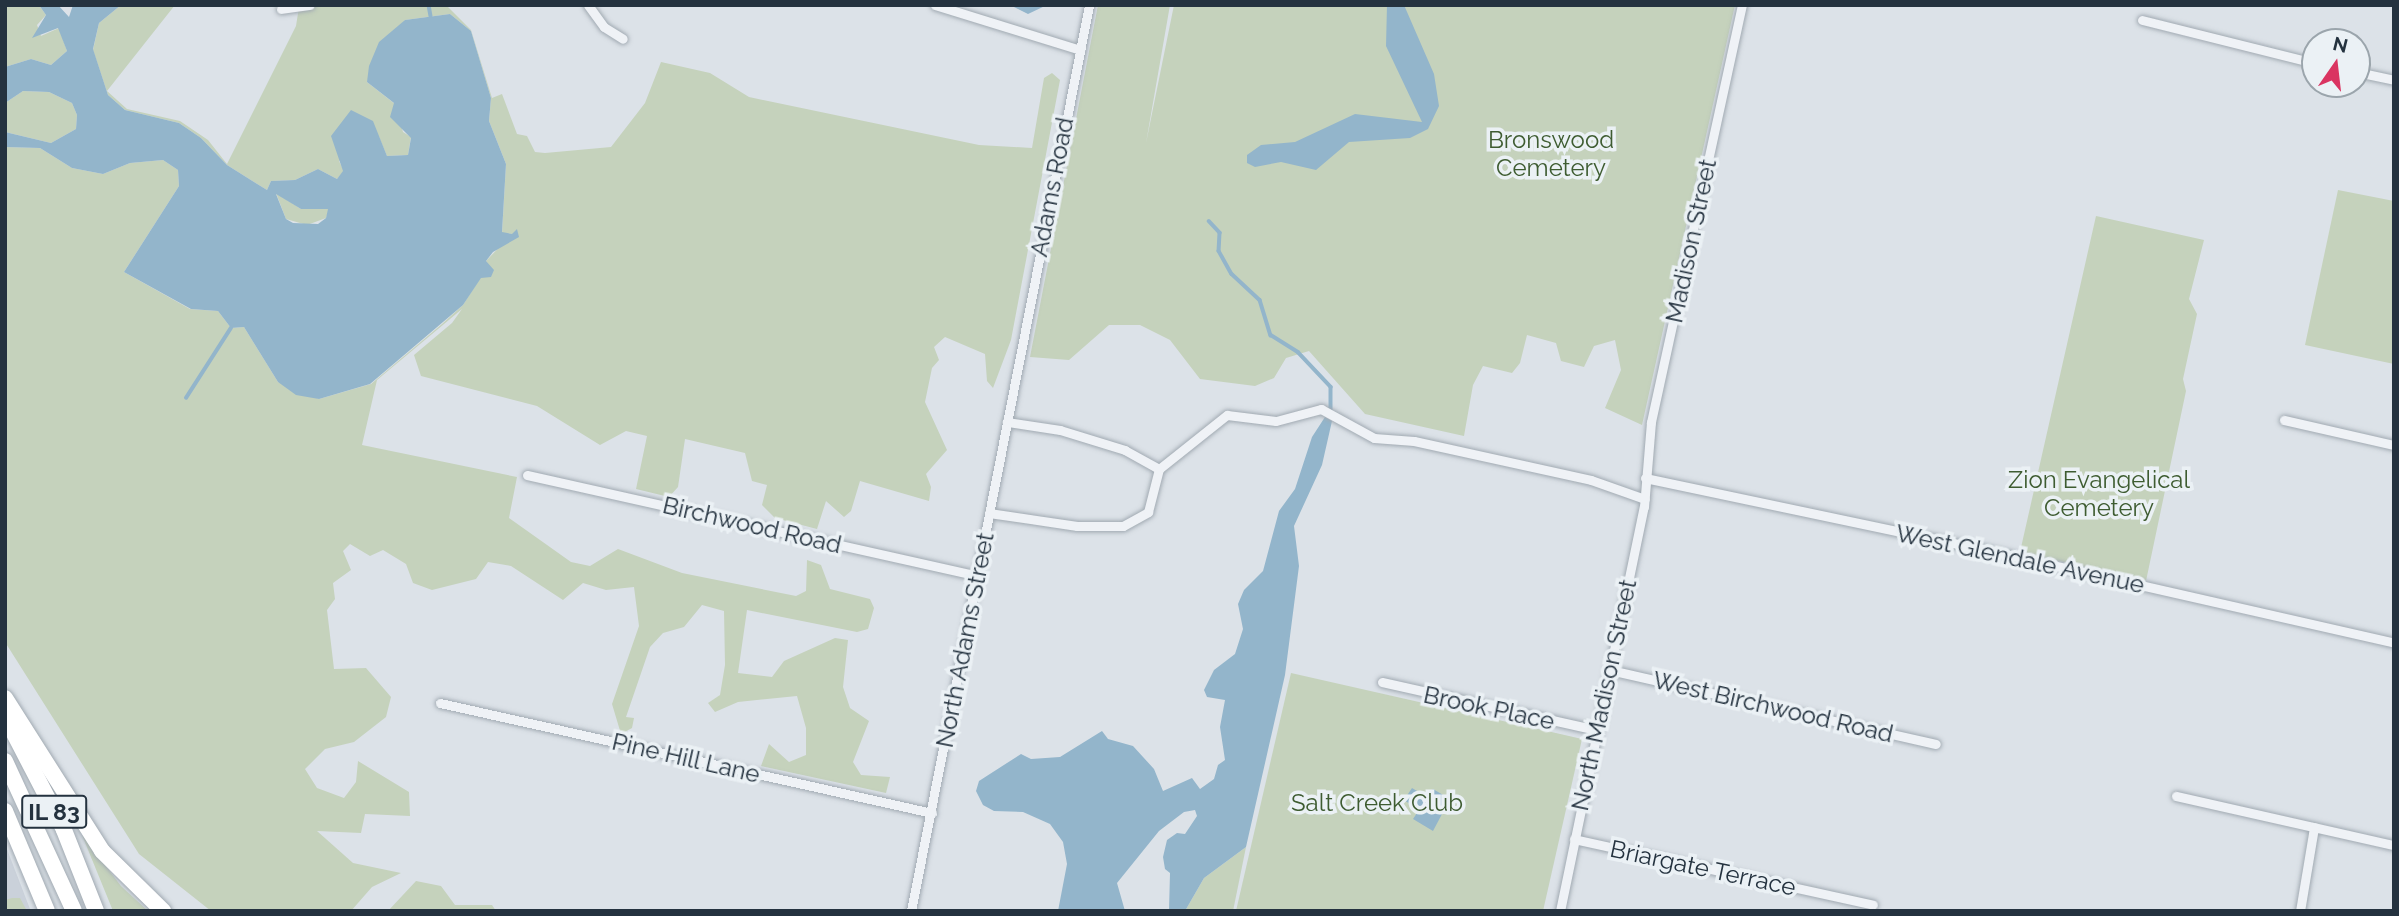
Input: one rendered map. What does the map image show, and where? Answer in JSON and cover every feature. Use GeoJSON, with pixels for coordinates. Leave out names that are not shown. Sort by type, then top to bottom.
{"type":"FeatureCollection","features":[{"type":"Feature","properties":{"kind":"highway"},"geometry":{"type":"LineString","coordinates":[[5,698],[102,851],[163,911]]}},
{"type":"Feature","properties":{"kind":"highway","name":"IL 83"},"geometry":{"type":"LineString","coordinates":[[5,716],[64,830],[96,911]]}},
{"type":"Feature","properties":{"kind":"highway","name":"IL 83"},"geometry":{"type":"LineString","coordinates":[[5,761],[74,911]]}},
{"type":"Feature","properties":{"kind":"highway"},"geometry":{"type":"LineString","coordinates":[[5,811],[47,911]]}},
{"type":"Feature","properties":{"kind":"street"},"geometry":{"type":"LineString","coordinates":[[281,9],[310,5]]}},
{"type":"Feature","properties":{"kind":"street"},"geometry":{"type":"LineString","coordinates":[[588,5],[604,27],[623,39]]}},
{"type":"Feature","properties":{"kind":"street"},"geometry":{"type":"LineString","coordinates":[[935,5],[1080,50]]}},
{"type":"Feature","properties":{"kind":"street","name":"Adams Road"},"geometry":{"type":"LineString","coordinates":[[1015,369],[1089,5]]}},
{"type":"Feature","properties":{"kind":"street","name":"Madison Street"},"geometry":{"type":"LineString","coordinates":[[1646,478],[1651,422],[1742,5]]}},
{"type":"Feature","properties":{"kind":"street"},"geometry":{"type":"LineString","coordinates":[[2141,20],[2301,59]]}},
{"type":"Feature","properties":{"kind":"street"},"geometry":{"type":"LineString","coordinates":[[2371,75],[2394,80]]}},
{"type":"Feature","properties":{"kind":"street","name":"North Adams Street"},"geometry":{"type":"LineString","coordinates":[[911,911],[932,813],[1015,369]]}},
{"type":"Feature","properties":{"kind":"street"},"geometry":{"type":"LineString","coordinates":[[989,513],[1077,526],[1123,526],[1148,512],[1159,469],[1227,415],[1276,421],[1321,409],[1339,416],[1374,438],[1414,441],[1591,480],[1645,499]]}},
{"type":"Feature","properties":{"kind":"street"},"geometry":{"type":"LineString","coordinates":[[2284,421],[2394,445]]}},
{"type":"Feature","properties":{"kind":"street"},"geometry":{"type":"LineString","coordinates":[[1007,422],[1073,434],[1125,450],[1159,469]]}},
{"type":"Feature","properties":{"kind":"street","name":"Birchwood Road"},"geometry":{"type":"LineString","coordinates":[[527,475],[976,575]]}},
{"type":"Feature","properties":{"kind":"street","name":"North Madison Street"},"geometry":{"type":"LineString","coordinates":[[1560,911],[1645,499],[1646,478]]}},
{"type":"Feature","properties":{"kind":"street","name":"West Glendale Avenue"},"geometry":{"type":"LineString","coordinates":[[1646,478],[2394,643]]}},
{"type":"Feature","properties":{"kind":"street","name":"West Birchwood Road"},"geometry":{"type":"LineString","coordinates":[[1610,670],[1936,744]]}},
{"type":"Feature","properties":{"kind":"street","name":"Brook Place"},"geometry":{"type":"LineString","coordinates":[[1382,682],[1597,730]]}},
{"type":"Feature","properties":{"kind":"street","name":"Pine Hill Lane"},"geometry":{"type":"LineString","coordinates":[[440,703],[932,813]]}},
{"type":"Feature","properties":{"kind":"street"},"geometry":{"type":"LineString","coordinates":[[2176,796],[2394,845]]}},
{"type":"Feature","properties":{"kind":"street"},"geometry":{"type":"LineString","coordinates":[[2300,911],[2314,827]]}},
{"type":"Feature","properties":{"kind":"street","name":"Briargate Terrace"},"geometry":{"type":"LineString","coordinates":[[1574,839],[1873,905]]}},
{"type":"Feature","properties":{"kind":"shaded area"},"geometry":{"type":"Polygon","coordinates":[[[5,844],[30,909],[31,911],[5,911],[5,844]]]}},
{"type":"Feature","properties":{"kind":"green space"},"geometry":{"type":"Polygon","coordinates":[[[5,5],[39,5],[46,15],[37,25],[41,36],[59,28],[67,51],[51,65],[31,59],[5,67],[5,5]]]}},
{"type":"Feature","properties":{"kind":"green space"},"geometry":{"type":"Polygon","coordinates":[[[121,5],[175,5],[107,91],[127,109],[180,121],[208,140],[227,164],[296,26],[299,7],[310,5],[446,5],[471,30],[492,98],[502,94],[517,134],[527,136],[535,152],[545,153],[611,147],[645,103],[661,62],[710,73],[749,97],[979,145],[1032,148],[1044,78],[1052,73],[1060,80],[1011,340],[993,388],[987,381],[985,354],[945,337],[934,347],[939,360],[932,368],[925,402],[947,450],[926,474],[931,487],[929,501],[860,481],[851,511],[844,517],[826,501],[817,529],[775,518],[762,505],[767,485],[752,481],[745,453],[685,439],[678,487],[669,497],[636,489],[647,436],[626,431],[600,445],[537,406],[421,376],[414,355],[452,323],[462,309],[377,380],[362,445],[517,477],[509,518],[571,562],[590,566],[618,549],[682,573],[796,596],[806,591],[807,560],[821,565],[830,589],[870,599],[874,608],[868,629],[857,632],[747,610],[738,673],[772,677],[784,661],[835,638],[848,640],[843,687],[850,708],[869,721],[853,762],[861,775],[890,777],[886,793],[761,766],[769,744],[789,762],[806,755],[806,728],[797,696],[738,702],[715,712],[708,703],[720,695],[725,665],[724,611],[702,605],[684,627],[663,633],[650,647],[626,717],[634,718],[632,728],[621,734],[612,704],[639,626],[634,587],[606,590],[583,583],[563,600],[511,566],[488,562],[476,579],[432,590],[413,583],[406,564],[383,550],[370,556],[350,544],[343,551],[351,570],[333,583],[335,599],[327,610],[334,669],[366,668],[391,697],[386,717],[354,742],[325,749],[305,769],[317,788],[344,798],[356,782],[358,761],[409,792],[410,816],[365,814],[361,833],[317,831],[353,863],[401,873],[372,887],[351,911],[211,911],[139,854],[5,642],[5,147],[40,148],[72,168],[103,174],[130,163],[163,160],[178,170],[179,186],[124,272],[190,309],[218,311],[231,328],[244,327],[278,382],[319,399],[371,384],[442,324],[463,305],[488,266],[486,261],[512,234],[502,233],[506,164],[489,121],[491,98],[471,31],[450,14],[405,20],[367,82],[395,104],[403,132],[411,137],[408,155],[387,156],[379,137],[339,161],[344,171],[337,179],[318,169],[295,180],[271,181],[267,190],[227,165],[201,138],[179,123],[125,110],[108,95],[93,50],[99,23],[121,5]]]}},
{"type":"Feature","properties":{"kind":"green space","name":"Bronswood Cemetery"},"geometry":{"type":"Polygon","coordinates":[[[1098,5],[1170,5],[1146,143],[1174,5],[1735,5],[1642,425],[1605,408],[1621,370],[1615,340],[1594,346],[1584,367],[1561,361],[1556,343],[1527,335],[1520,363],[1512,373],[1483,366],[1473,385],[1464,436],[1365,414],[1309,351],[1286,358],[1274,378],[1255,386],[1200,379],[1170,340],[1140,325],[1109,325],[1069,360],[1030,357],[1098,5]]]}},
{"type":"Feature","properties":{"kind":"green space"},"geometry":{"type":"Polygon","coordinates":[[[23,91],[49,92],[72,103],[77,115],[76,129],[51,143],[5,132],[5,103],[23,91]]]}},
{"type":"Feature","properties":{"kind":"green space"},"geometry":{"type":"Polygon","coordinates":[[[2338,190],[2394,201],[2394,364],[2305,345],[2338,190]]]}},
{"type":"Feature","properties":{"kind":"green space"},"geometry":{"type":"Polygon","coordinates":[[[276,193],[301,209],[329,209],[326,218],[307,225],[286,219],[276,193]]]}},
{"type":"Feature","properties":{"kind":"green space","name":"Zion Evangelical Cemetery"},"geometry":{"type":"Polygon","coordinates":[[[2096,216],[2204,240],[2189,299],[2197,314],[2183,379],[2186,391],[2146,581],[2020,552],[2096,216]]]}},
{"type":"Feature","properties":{"kind":"green space","name":"Salt Creek Club"},"geometry":{"type":"Polygon","coordinates":[[[1291,673],[1582,739],[1543,911],[1236,911],[1291,673]]]}},
{"type":"Feature","properties":{"kind":"green space"},"geometry":{"type":"Polygon","coordinates":[[[82,835],[121,886],[148,911],[113,911],[82,835]]]}},
{"type":"Feature","properties":{"kind":"green space"},"geometry":{"type":"Polygon","coordinates":[[[1246,847],[1233,911],[1185,911],[1204,878],[1246,847]]]}},
{"type":"Feature","properties":{"kind":"green space"},"geometry":{"type":"Polygon","coordinates":[[[416,881],[441,886],[455,905],[492,905],[496,911],[388,911],[416,881]]]}},
{"type":"Feature","properties":{"kind":"green space"},"geometry":{"type":"Polygon","coordinates":[[[20,898],[27,911],[5,911],[5,900],[20,898]]]}},
{"type":"Feature","properties":{"kind":"water"},"geometry":{"type":"Polygon","coordinates":[[[39,5],[58,5],[69,17],[73,5],[121,5],[99,23],[93,49],[108,95],[125,110],[179,123],[201,138],[227,165],[267,190],[271,181],[295,180],[318,169],[337,179],[343,171],[331,136],[351,110],[373,121],[387,156],[408,155],[411,138],[390,117],[394,103],[367,82],[369,66],[379,42],[405,20],[450,14],[471,31],[491,98],[489,121],[506,164],[502,232],[512,234],[517,229],[519,237],[493,252],[486,261],[494,270],[491,277],[481,278],[463,305],[370,384],[319,399],[296,395],[278,382],[244,327],[231,328],[218,311],[191,309],[124,272],[179,186],[178,170],[163,160],[130,163],[103,174],[72,168],[40,148],[5,147],[5,132],[51,143],[76,129],[77,115],[72,103],[49,92],[23,91],[5,103],[5,67],[31,59],[51,65],[67,51],[58,28],[32,38],[46,15],[39,5]],[[276,194],[286,219],[293,223],[318,224],[326,218],[328,209],[301,209],[276,194]]]}},
{"type":"Feature","properties":{"kind":"water"},"geometry":{"type":"Polygon","coordinates":[[[1010,5],[1047,5],[1028,14],[1010,5]]]}},
{"type":"Feature","properties":{"kind":"water"},"geometry":{"type":"Polygon","coordinates":[[[1387,5],[1404,5],[1434,74],[1439,106],[1428,129],[1410,138],[1349,142],[1316,170],[1281,162],[1255,167],[1247,163],[1247,155],[1261,145],[1295,142],[1355,114],[1422,122],[1386,46],[1387,5]]]}},
{"type":"Feature","properties":{"kind":"water"},"geometry":{"type":"Polygon","coordinates":[[[1325,417],[1332,421],[1322,465],[1294,526],[1299,566],[1285,675],[1246,847],[1204,878],[1185,911],[1169,911],[1170,873],[1165,869],[1163,857],[1167,840],[1177,833],[1185,834],[1197,816],[1195,810],[1184,812],[1159,831],[1117,883],[1125,911],[1058,911],[1067,864],[1063,842],[1050,824],[1023,812],[994,811],[983,805],[976,791],[979,781],[1021,754],[1031,759],[1060,757],[1102,731],[1108,739],[1133,746],[1154,769],[1163,791],[1192,778],[1200,789],[1214,779],[1218,765],[1225,760],[1220,727],[1225,700],[1207,697],[1204,690],[1214,670],[1235,654],[1243,629],[1238,604],[1244,590],[1263,571],[1279,511],[1295,489],[1312,437],[1325,417]]]}},
{"type":"Feature","properties":{"kind":"water"},"geometry":{"type":"Polygon","coordinates":[[[1412,788],[1427,797],[1433,789],[1450,799],[1433,831],[1413,819],[1419,810],[1404,800],[1412,788]]]}},
{"type":"Feature","properties":{"kind":"waterway"},"geometry":{"type":"LineString","coordinates":[[429,5],[431,16]]}},
{"type":"Feature","properties":{"kind":"waterway"},"geometry":{"type":"LineString","coordinates":[[1209,221],[1220,233],[1219,251],[1232,274],[1260,300],[1271,335],[1298,352],[1331,387],[1331,412]]}},
{"type":"Feature","properties":{"kind":"waterway"},"geometry":{"type":"LineString","coordinates":[[186,398],[231,328]]}}]}
